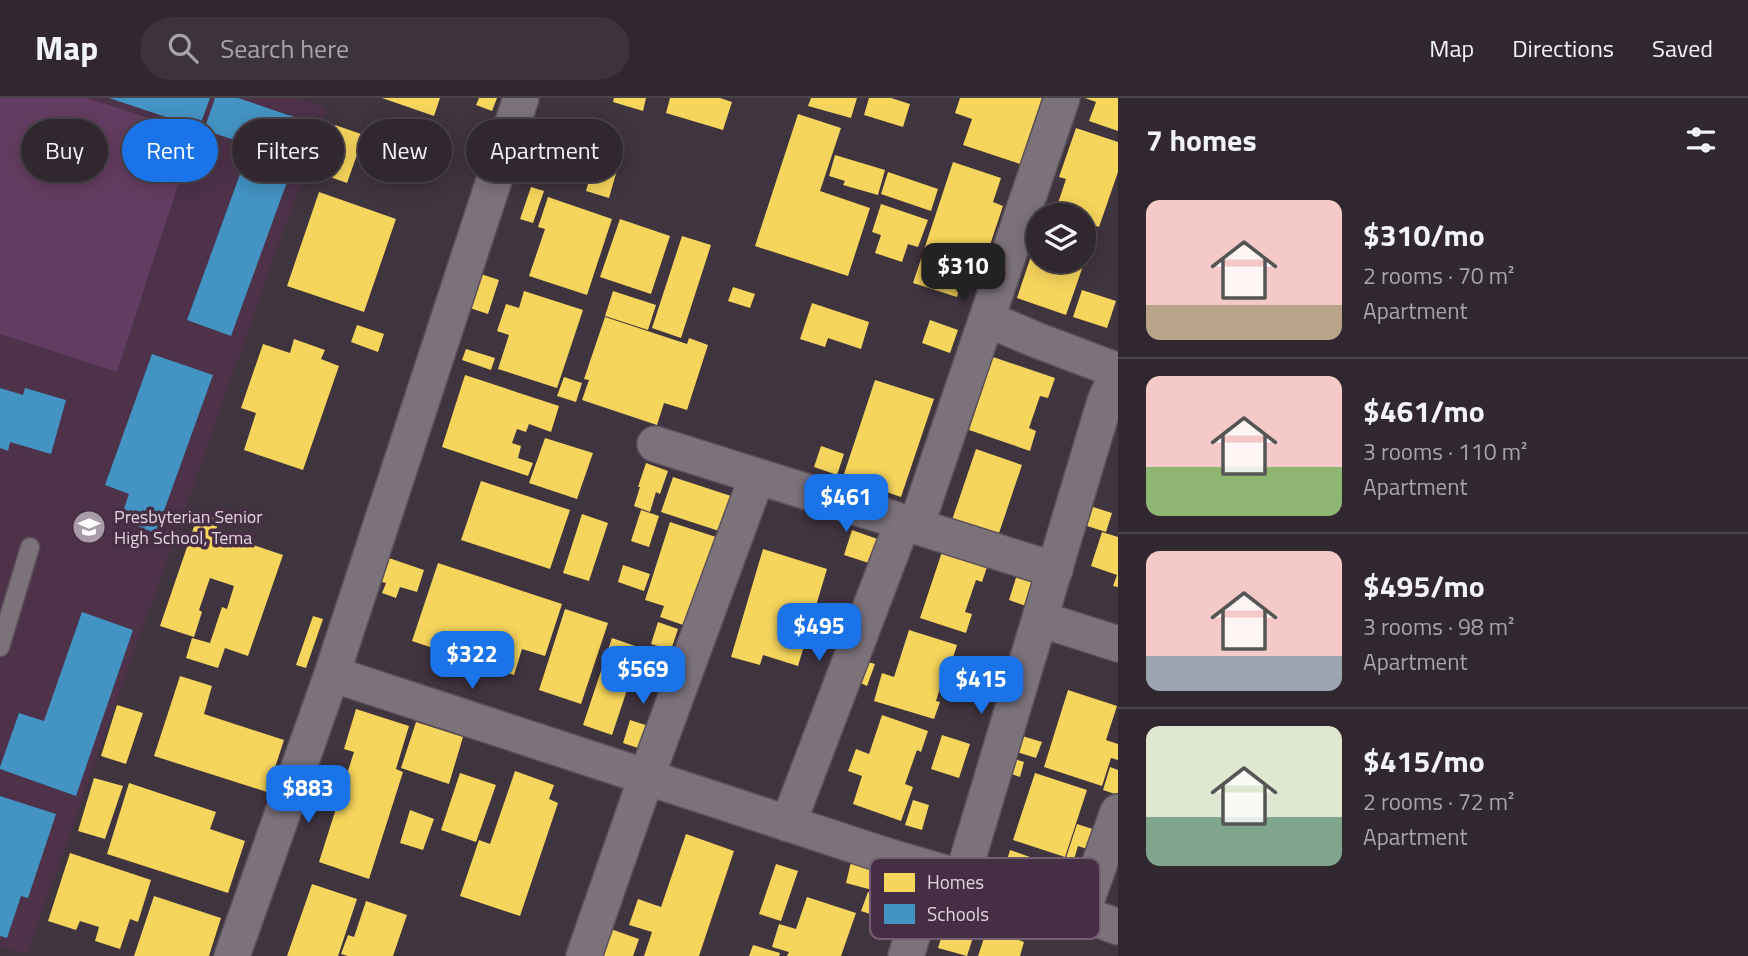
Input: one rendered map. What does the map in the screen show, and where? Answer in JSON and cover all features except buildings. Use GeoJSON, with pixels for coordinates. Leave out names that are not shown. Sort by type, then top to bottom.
{"type":"FeatureCollection","features":[{"type":"Feature","properties":{"kind":"street"},"geometry":{"type":"LineString","coordinates":[[232,956],[332,674],[521,98]]}},
{"type":"Feature","properties":{"kind":"street"},"geometry":{"type":"LineString","coordinates":[[788,824],[909,524],[987,319],[1062,98]]}},
{"type":"Feature","properties":{"kind":"street"},"geometry":{"type":"LineString","coordinates":[[953,858],[1040,619],[1105,401],[1118,372],[987,319]]}},
{"type":"Feature","properties":{"kind":"street"},"geometry":{"type":"LineString","coordinates":[[655,444],[1055,570]]}},
{"type":"Feature","properties":{"kind":"street"},"geometry":{"type":"LineString","coordinates":[[584,956],[646,778],[757,477]]}},
{"type":"Feature","properties":{"kind":"street"},"geometry":{"type":"LineString","coordinates":[[1040,619],[1118,644]]}},
{"type":"Feature","properties":{"kind":"street"},"geometry":{"type":"LineString","coordinates":[[332,674],[896,858]]}},
{"type":"Feature","properties":{"kind":"street"},"geometry":{"type":"LineString","coordinates":[[1100,862],[1118,812]]}},
{"type":"Feature","properties":{"kind":"street"},"geometry":{"type":"LineString","coordinates":[[1100,920],[1118,927]]}},
{"type":"Feature","properties":{"kind":"street"},"geometry":{"type":"LineString","coordinates":[[906,956],[914,939]]}},
{"type":"Feature","properties":{"kind":"lane"},"geometry":{"type":"LineString","coordinates":[[0,647],[5,613],[30,547]]}},
{"type":"Feature","properties":{"kind":"shaded area","name":"Presbyterian Senior High School, Tema"},"geometry":{"type":"Polygon","coordinates":[[[0,98],[298,98],[327,108],[323,119],[232,119],[232,182],[301,182],[27,955],[0,946],[0,98]]]}},
{"type":"Feature","properties":{"kind":"shaded area"},"geometry":{"type":"Polygon","coordinates":[[[0,98],[87,98],[152,119],[122,119],[122,182],[179,182],[117,372],[0,334],[0,98]]]}},
{"type":"Feature","properties":{"kind":"place","name":"Presbyterian Senior High School, Tema"},"geometry":{"type":"Point","coordinates":[89,527]}}]}
